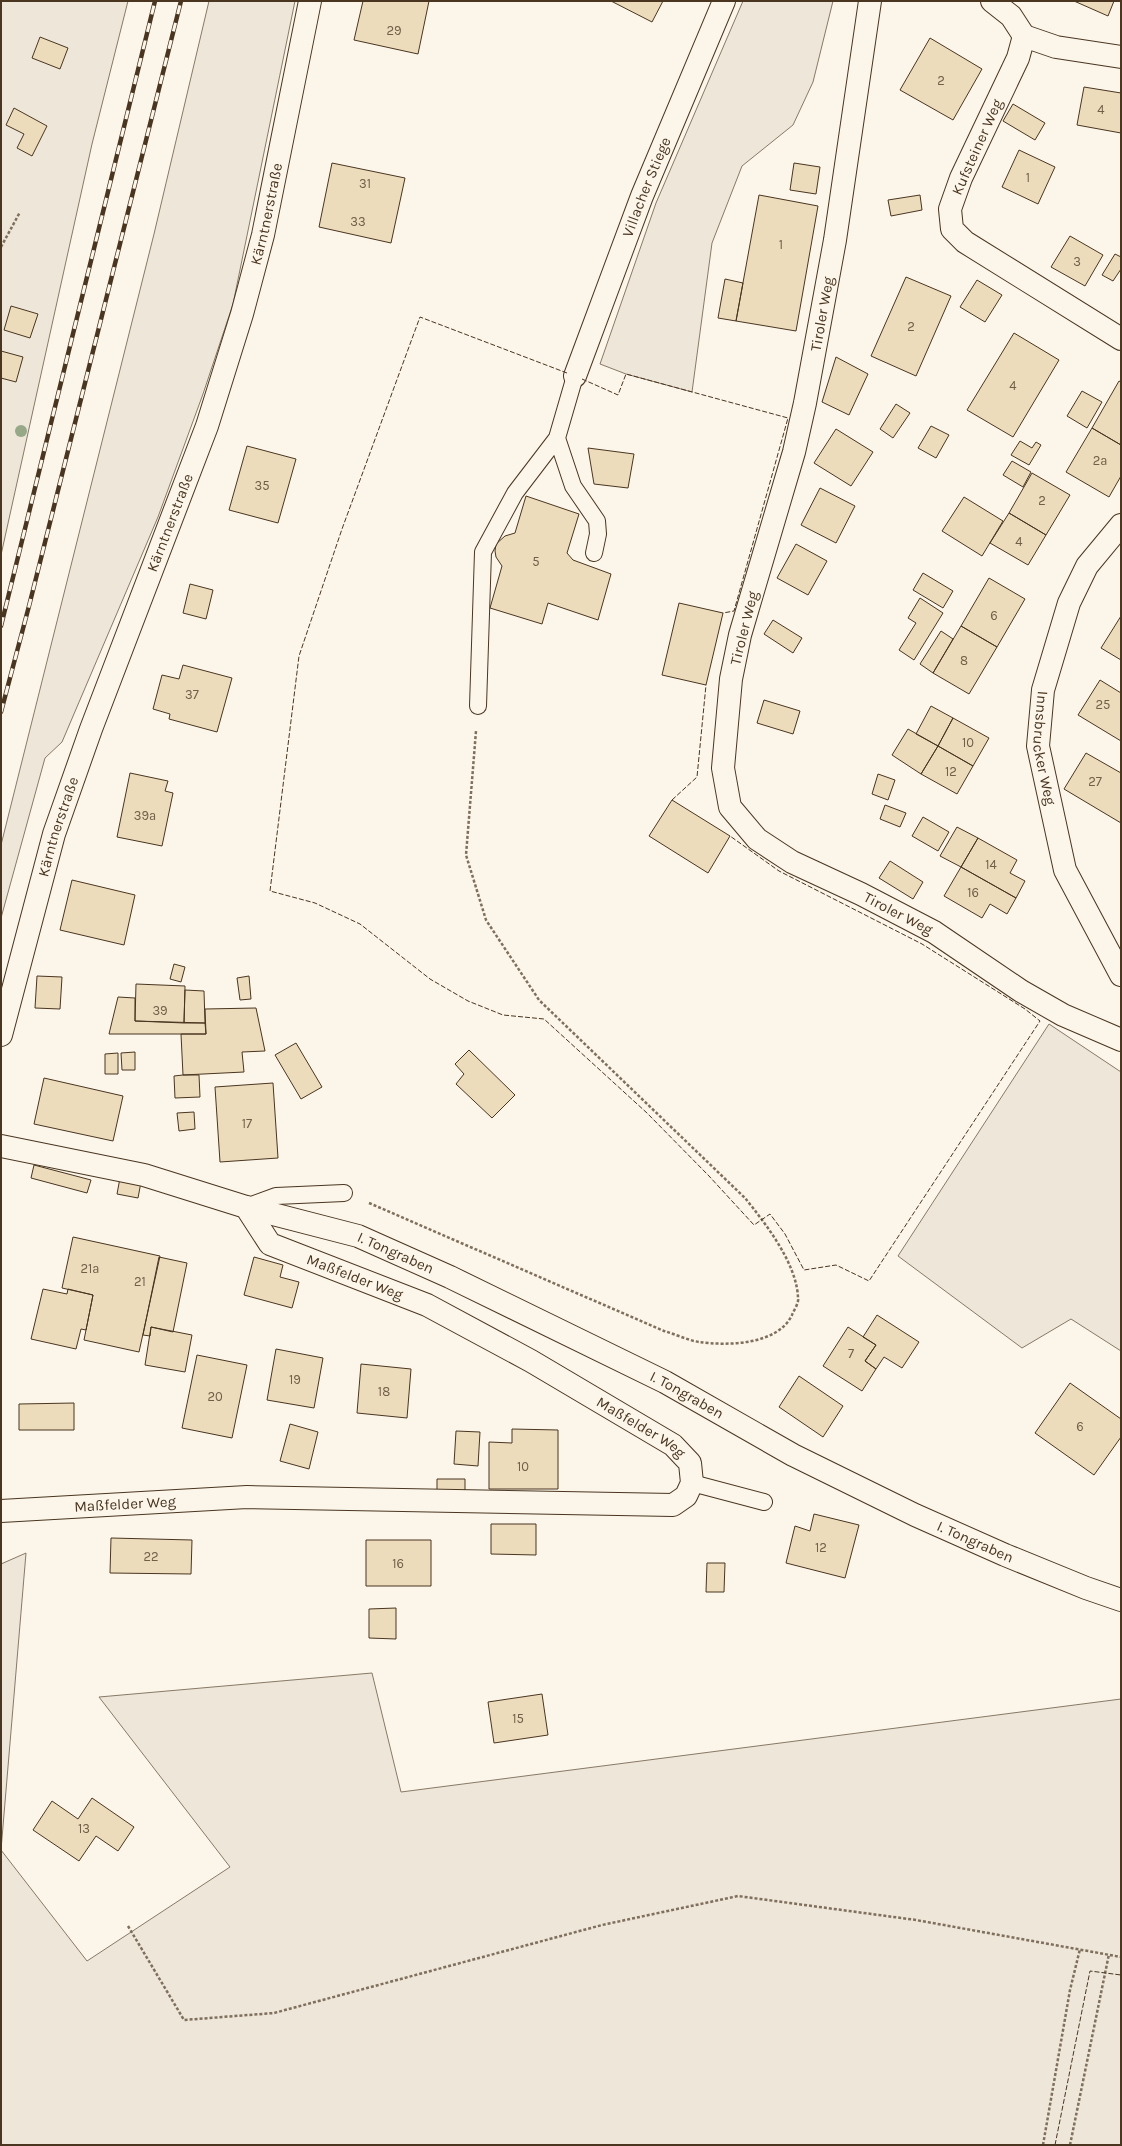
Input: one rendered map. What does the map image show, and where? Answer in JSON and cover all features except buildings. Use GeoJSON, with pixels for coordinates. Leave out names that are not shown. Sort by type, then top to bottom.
{"type":"FeatureCollection","features":[{"type":"Feature","properties":{"kind":"street","name":"Kärntnerstraße"},"geometry":{"type":"LineString","coordinates":[[1,1036],[57,827],[90,729],[207,426],[242,314],[263,235],[310,1]]}},
{"type":"Feature","properties":{"kind":"street","name":"Villacher Stiege"},"geometry":{"type":"LineString","coordinates":[[575,376],[642,196],[724,1]]}},
{"type":"Feature","properties":{"kind":"street","name":"Tiroler Weg"},"geometry":{"type":"LineString","coordinates":[[870,1],[835,240],[806,403],[794,452],[740,635],[731,679],[723,768],[730,807],[757,839],[792,862],[861,894],[934,932],[1021,991],[1063,1015],[1121,1040]]}},
{"type":"Feature","properties":{"kind":"street"},"geometry":{"type":"LineString","coordinates":[[992,1],[1011,16],[1024,36],[1056,47],[1121,58]]}},
{"type":"Feature","properties":{"kind":"street","name":"Kufsteiner Weg"},"geometry":{"type":"LineString","coordinates":[[1024,36],[1018,58],[961,178],[950,209],[952,228],[965,242],[1121,338]]}},
{"type":"Feature","properties":{"kind":"street","name":"Innsbrucker Weg"},"geometry":{"type":"LineString","coordinates":[[1121,525],[1087,566],[1069,603],[1043,690],[1038,746],[1065,870],[1121,975]]}},
{"type":"Feature","properties":{"kind":"street"},"geometry":{"type":"LineString","coordinates":[[1,1146],[144,1175],[246,1207]]}},
{"type":"Feature","properties":{"kind":"street","name":"Maßfelder Weg"},"geometry":{"type":"LineString","coordinates":[[1,1511],[248,1497],[673,1504],[686,1496],[692,1483],[690,1463],[673,1446],[531,1361],[427,1305],[270,1244],[246,1207]]}},
{"type":"Feature","properties":{"kind":"street","name":"I. Tongraben"},"geometry":{"type":"LineString","coordinates":[[246,1207],[358,1236],[450,1277],[665,1382],[793,1455],[915,1515],[1005,1555],[1086,1588],[1121,1600]]}},
{"type":"Feature","properties":{"kind":"lane"},"geometry":{"type":"LineString","coordinates":[[478,706],[483,552],[515,493],[557,438],[575,376]]}},
{"type":"Feature","properties":{"kind":"lane"},"geometry":{"type":"LineString","coordinates":[[557,438],[573,486],[597,521],[598,534],[594,553]]}},
{"type":"Feature","properties":{"kind":"lane"},"geometry":{"type":"LineString","coordinates":[[246,1207],[276,1196],[344,1193]]}},
{"type":"Feature","properties":{"kind":"lane"},"geometry":{"type":"LineString","coordinates":[[692,1483],[764,1502]]}},
{"type":"Feature","properties":{"kind":"path"},"geometry":{"type":"LineString","coordinates":[[1,247],[20,212]]}},
{"type":"Feature","properties":{"kind":"path"},"geometry":{"type":"LineString","coordinates":[[344,1193],[435,1230],[664,1331],[698,1342],[731,1344],[764,1339],[788,1322],[799,1300],[793,1272],[763,1220],[745,1198],[539,1000],[486,920],[466,855],[478,706]]}},
{"type":"Feature","properties":{"kind":"path"},"geometry":{"type":"LineString","coordinates":[[128,1926],[184,2020],[274,2013],[602,1925],[738,1896],[916,1920],[1121,1957]]}},
{"type":"Feature","properties":{"kind":"path"},"geometry":{"type":"LineString","coordinates":[[1043,2145],[1070,1990],[1080,1949]]}},
{"type":"Feature","properties":{"kind":"path"},"geometry":{"type":"LineString","coordinates":[[1070,2145],[1109,1954]]}},
{"type":"Feature","properties":{"kind":"shaded area"},"geometry":{"type":"Polygon","coordinates":[[[1,1],[128,1],[92,144],[1,555],[1,1]]]}},
{"type":"Feature","properties":{"kind":"shaded area"},"geometry":{"type":"Polygon","coordinates":[[[209,1],[295,1],[233,304],[203,394],[158,517],[62,742],[45,758],[1,918],[1,845],[154,234],[209,1]]]}},
{"type":"Feature","properties":{"kind":"shaded area"},"geometry":{"type":"Polygon","coordinates":[[[743,1],[833,1],[813,82],[793,125],[742,166],[712,243],[692,392],[626,374],[600,364],[656,203],[743,1]]]}},
{"type":"Feature","properties":{"kind":"shaded area"},"geometry":{"type":"Polygon","coordinates":[[[1049,1024],[1121,1072],[1121,1351],[1071,1319],[1022,1348],[898,1256],[1049,1024]]]}},
{"type":"Feature","properties":{"kind":"shaded area"},"geometry":{"type":"Polygon","coordinates":[[[26,1553],[1,1850],[1,1564],[26,1553]]]}},
{"type":"Feature","properties":{"kind":"shaded area"},"geometry":{"type":"Polygon","coordinates":[[[372,1673],[401,1792],[1121,1699],[1121,2145],[1,2145],[1,1850],[87,1961],[230,1867],[99,1697],[372,1673]]]}},
{"type":"Feature","properties":{"kind":"railway"},"geometry":{"type":"LineString","coordinates":[[1,626],[155,1]]}},
{"type":"Feature","properties":{"kind":"railway"},"geometry":{"type":"LineString","coordinates":[[1,712],[181,1]]}},
{"type":"Feature","properties":{"kind":"fence"},"geometry":{"type":"LineString","coordinates":[[567,373],[420,317],[342,529],[299,656],[270,891],[315,903],[360,924],[430,979],[468,1001],[503,1015],[544,1019],[647,1113],[709,1176],[754,1225],[770,1214],[785,1234],[804,1270],[836,1265],[869,1281],[1040,1021],[1025,1009],[922,944],[779,871],[730,836]]}},
{"type":"Feature","properties":{"kind":"fence"},"geometry":{"type":"LineString","coordinates":[[582,379],[618,395],[626,374],[788,418],[734,611],[723,613]]}},
{"type":"Feature","properties":{"kind":"fence"},"geometry":{"type":"LineString","coordinates":[[672,800],[697,777],[706,685]]}},
{"type":"Feature","properties":{"kind":"fence"},"geometry":{"type":"LineString","coordinates":[[1055,2145],[1090,1971],[1121,1975]]}}]}
